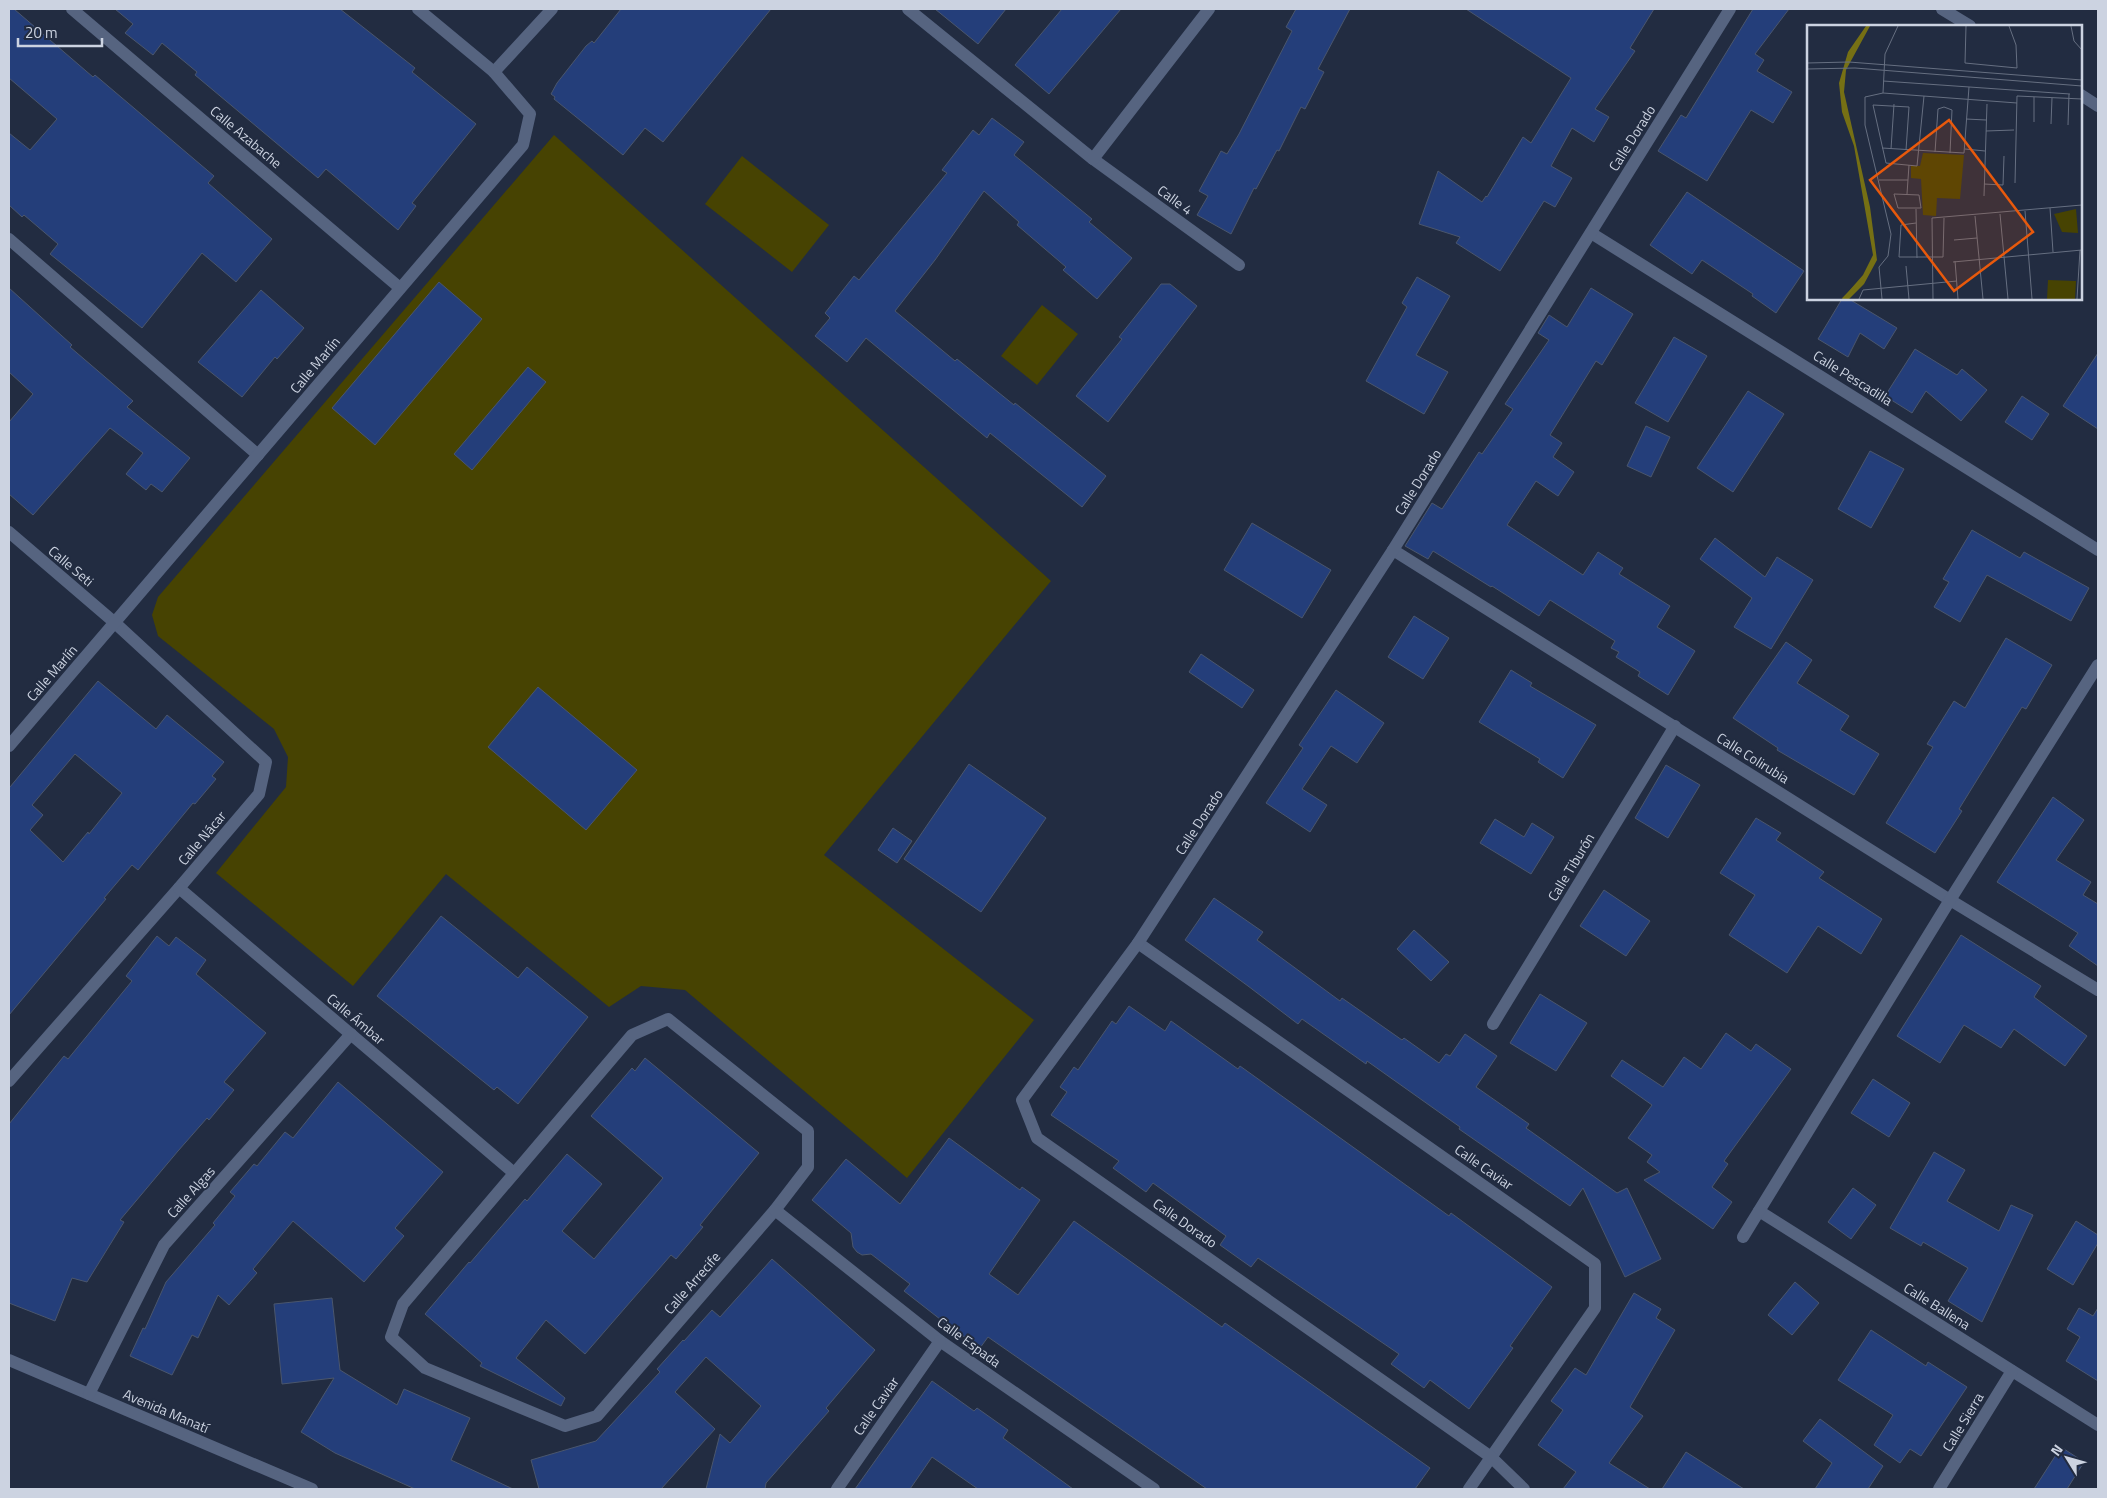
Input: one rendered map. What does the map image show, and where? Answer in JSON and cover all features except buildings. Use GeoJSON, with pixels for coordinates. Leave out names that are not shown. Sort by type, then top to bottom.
{"type":"FeatureCollection","features":[{"type":"Feature","properties":{"kind":"street","name":"Calle Azabache"},"geometry":{"type":"LineString","coordinates":[[72,9],[400,288]]}},
{"type":"Feature","properties":{"kind":"street","name":"Calle Marlín"},"geometry":{"type":"LineString","coordinates":[[9,746],[523,145],[530,114],[494,72],[418,9]]}},
{"type":"Feature","properties":{"kind":"street"},"geometry":{"type":"LineString","coordinates":[[494,72],[552,9]]}},
{"type":"Feature","properties":{"kind":"street","name":"Calle 4"},"geometry":{"type":"LineString","coordinates":[[908,9],[1093,159],[1239,265]]}},
{"type":"Feature","properties":{"kind":"street"},"geometry":{"type":"LineString","coordinates":[[1093,159],[1209,9]]}},
{"type":"Feature","properties":{"kind":"street","name":"Calle Dorado"},"geometry":{"type":"LineString","coordinates":[[1524,1489],[1491,1457],[1037,1138],[1022,1100],[1138,943],[1393,550],[1730,9]]}},
{"type":"Feature","properties":{"kind":"street"},"geometry":{"type":"LineString","coordinates":[[1942,9],[1968,25]]}},
{"type":"Feature","properties":{"kind":"street"},"geometry":{"type":"LineString","coordinates":[[2082,96],[2098,106]]}},
{"type":"Feature","properties":{"kind":"street","name":"Calle Pescadilla"},"geometry":{"type":"LineString","coordinates":[[1591,233],[2098,550]]}},
{"type":"Feature","properties":{"kind":"street"},"geometry":{"type":"LineString","coordinates":[[9,239],[258,454]]}},
{"type":"Feature","properties":{"kind":"street","name":"Calle Seti"},"geometry":{"type":"LineString","coordinates":[[9,532],[114,622]]}},
{"type":"Feature","properties":{"kind":"street","name":"Calle Colirubia"},"geometry":{"type":"LineString","coordinates":[[1393,550],[1950,900],[2098,990]]}},
{"type":"Feature","properties":{"kind":"street","name":"Calle Nácar"},"geometry":{"type":"LineString","coordinates":[[9,1081],[260,794],[266,762],[114,622]]}},
{"type":"Feature","properties":{"kind":"street"},"geometry":{"type":"LineString","coordinates":[[1743,1237],[1950,900],[2098,665]]}},
{"type":"Feature","properties":{"kind":"street","name":"Calle Tiburón"},"geometry":{"type":"LineString","coordinates":[[1493,1024],[1675,726]]}},
{"type":"Feature","properties":{"kind":"street","name":"Calle Ámbar"},"geometry":{"type":"LineString","coordinates":[[179,888],[514,1173]]}},
{"type":"Feature","properties":{"kind":"street","name":"Calle Caviar"},"geometry":{"type":"LineString","coordinates":[[1138,943],[1595,1264],[1596,1308],[1469,1489]]}},
{"type":"Feature","properties":{"kind":"street","name":"Calle Arrecife"},"geometry":{"type":"LineString","coordinates":[[668,1019],[808,1131],[808,1167],[775,1210],[597,1416],[564,1426],[425,1368],[391,1337],[403,1304],[514,1173],[632,1035],[668,1019]]}},
{"type":"Feature","properties":{"kind":"street","name":"Calle Algas"},"geometry":{"type":"LineString","coordinates":[[89,1394],[164,1245],[351,1034]]}},
{"type":"Feature","properties":{"kind":"street","name":"Calle Espada"},"geometry":{"type":"LineString","coordinates":[[775,1210],[940,1340],[1154,1489]]}},
{"type":"Feature","properties":{"kind":"street","name":"Calle Ballena"},"geometry":{"type":"LineString","coordinates":[[1759,1211],[2098,1425]]}},
{"type":"Feature","properties":{"kind":"street","name":"Calle Caviar"},"geometry":{"type":"LineString","coordinates":[[837,1489],[940,1340]]}},
{"type":"Feature","properties":{"kind":"street","name":"Avenida Manatí"},"geometry":{"type":"LineString","coordinates":[[9,1360],[312,1489]]}},
{"type":"Feature","properties":{"kind":"street","name":"Calle Sierra"},"geometry":{"type":"LineString","coordinates":[[1939,1489],[2012,1371]]}},
{"type":"Feature","properties":{"kind":"shaded area"},"geometry":{"type":"Polygon","coordinates":[[[554,135],[1051,581],[824,855],[1034,1020],[907,1178],[685,990],[641,986],[609,1007],[446,874],[353,986],[216,873],[286,787],[288,757],[274,729],[158,636],[152,615],[158,597],[554,135]]]}},
{"type":"Feature","properties":{"kind":"shaded area"},"geometry":{"type":"Polygon","coordinates":[[[742,156],[829,225],[792,272],[705,204],[742,156]]]}},
{"type":"Feature","properties":{"kind":"shaded area"},"geometry":{"type":"Polygon","coordinates":[[[1042,305],[1078,334],[1037,385],[1001,356],[1042,305]]]}}]}
